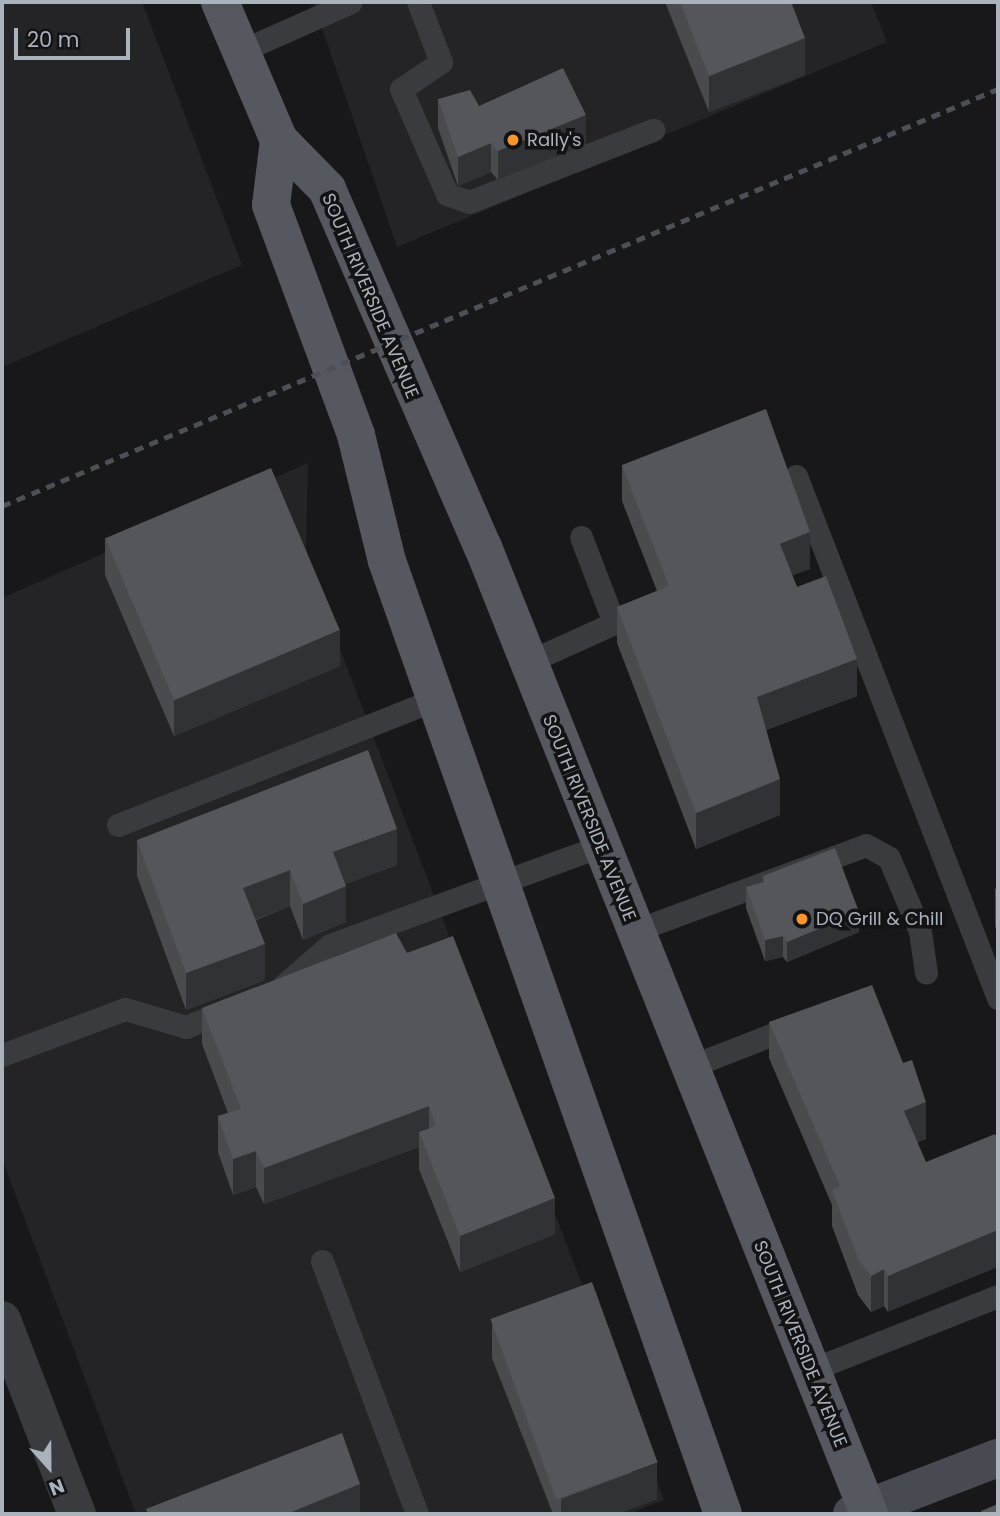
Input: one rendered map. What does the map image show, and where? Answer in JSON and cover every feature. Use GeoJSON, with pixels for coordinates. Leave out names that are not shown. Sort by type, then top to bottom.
{"type":"FeatureCollection","features":[{"type":"Feature","properties":{"kind":"main road","name":"SOUTH RIVERSIDE AVENUE"},"geometry":{"type":"LineString","coordinates":[[220,2],[279,141],[327,189],[527,662],[811,1370],[863,1512]]}},
{"type":"Feature","properties":{"kind":"main road"},"geometry":{"type":"LineString","coordinates":[[279,141],[271,205],[356,435],[387,561],[723,1514]]}},
{"type":"Feature","properties":{"kind":"street"},"geometry":{"type":"LineString","coordinates":[[2,1320],[77,1514]]}},
{"type":"Feature","properties":{"kind":"street"},"geometry":{"type":"LineString","coordinates":[[863,1512],[998,1458]]}},
{"type":"Feature","properties":{"kind":"lane"},"geometry":{"type":"LineString","coordinates":[[241,51],[351,2]]}},
{"type":"Feature","properties":{"kind":"lane"},"geometry":{"type":"LineString","coordinates":[[418,2],[441,62],[401,89],[447,194],[469,202],[653,130]]}},
{"type":"Feature","properties":{"kind":"lane"},"geometry":{"type":"LineString","coordinates":[[796,475],[998,998]]}},
{"type":"Feature","properties":{"kind":"lane"},"geometry":{"type":"LineString","coordinates":[[527,662],[614,623],[581,537]]}},
{"type":"Feature","properties":{"kind":"lane"},"geometry":{"type":"LineString","coordinates":[[118,825],[437,699]]}},
{"type":"Feature","properties":{"kind":"lane"},"geometry":{"type":"LineString","coordinates":[[634,931],[866,845],[889,858],[920,931],[926,973]]}},
{"type":"Feature","properties":{"kind":"lane"},"geometry":{"type":"LineString","coordinates":[[2,1055],[125,1009],[186,1027],[290,984],[330,946],[601,846]]}},
{"type":"Feature","properties":{"kind":"lane"},"geometry":{"type":"LineString","coordinates":[[689,1067],[773,1034]]}},
{"type":"Feature","properties":{"kind":"lane"},"geometry":{"type":"LineString","coordinates":[[322,1261],[417,1514]]}},
{"type":"Feature","properties":{"kind":"lane"},"geometry":{"type":"LineString","coordinates":[[811,1370],[998,1296]]}},
{"type":"Feature","properties":{"kind":"shaded area"},"geometry":{"type":"Polygon","coordinates":[[[2,2],[142,2],[242,265],[2,367],[2,2]]]}},
{"type":"Feature","properties":{"kind":"shaded area"},"geometry":{"type":"Polygon","coordinates":[[[313,2],[871,2],[887,42],[397,247],[313,2]]]}},
{"type":"Feature","properties":{"kind":"shaded area"},"geometry":{"type":"Polygon","coordinates":[[[308,463],[306,549],[321,599],[664,1500],[628,1514],[136,1514],[2,1159],[2,598],[308,463]]]}},
{"type":"Feature","properties":{"kind":"building"},"geometry":{"type":"Polygon","coordinates":[[[680,2],[791,2],[805,38],[709,76],[680,2]]]}},
{"type":"Feature","properties":{"kind":"building"},"geometry":{"type":"Polygon","coordinates":[[[563,68],[586,115],[498,151],[491,143],[458,157],[438,99],[470,90],[479,106],[563,68]]]}},
{"type":"Feature","properties":{"kind":"building"},"geometry":{"type":"Polygon","coordinates":[[[766,409],[810,532],[780,544],[797,587],[826,576],[857,659],[757,697],[780,779],[696,813],[617,607],[669,586],[622,465],[766,409]]]}},
{"type":"Feature","properties":{"kind":"building"},"geometry":{"type":"Polygon","coordinates":[[[271,468],[340,630],[174,700],[105,538],[271,468]]]}},
{"type":"Feature","properties":{"kind":"building"},"geometry":{"type":"Polygon","coordinates":[[[368,750],[397,829],[333,852],[346,886],[303,904],[290,870],[243,888],[265,944],[186,973],[137,840],[368,750]]]}},
{"type":"Feature","properties":{"kind":"building","name":"DQ Grill & Chill"},"geometry":{"type":"Polygon","coordinates":[[[835,848],[859,912],[787,942],[783,936],[765,940],[746,887],[764,882],[763,876],[835,848]]]}},
{"type":"Feature","properties":{"kind":"building"},"geometry":{"type":"Polygon","coordinates":[[[396,933],[407,953],[453,936],[555,1198],[460,1236],[419,1132],[436,1126],[429,1106],[264,1168],[256,1151],[233,1159],[218,1116],[241,1109],[202,1008],[396,933]]]}},
{"type":"Feature","properties":{"kind":"building"},"geometry":{"type":"Polygon","coordinates":[[[872,985],[903,1063],[912,1060],[926,1102],[904,1111],[926,1162],[995,1134],[998,1140],[998,1230],[888,1276],[884,1269],[871,1276],[858,1259],[832,1190],[840,1186],[769,1022],[872,985]]]}},
{"type":"Feature","properties":{"kind":"building"},"geometry":{"type":"Polygon","coordinates":[[[592,1282],[658,1462],[556,1499],[491,1319],[592,1282]]]}},
{"type":"Feature","properties":{"kind":"building"},"geometry":{"type":"Polygon","coordinates":[[[342,1433],[360,1484],[287,1514],[148,1514],[146,1509],[342,1433]]]}},
{"type":"Feature","properties":{"kind":"building"},"geometry":{"type":"Polygon","coordinates":[[[998,1504],[998,1514],[983,1514],[981,1511],[998,1504]]]}},
{"type":"Feature","properties":{"kind":"railway"},"geometry":{"type":"LineString","coordinates":[[2,506],[998,89]]}},
{"type":"Feature","properties":{"kind":"place","name":"Rally's"},"geometry":{"type":"Point","coordinates":[513,140]}},
{"type":"Feature","properties":{"kind":"place","name":"DQ Grill & Chill"},"geometry":{"type":"Point","coordinates":[802,919]}}]}
